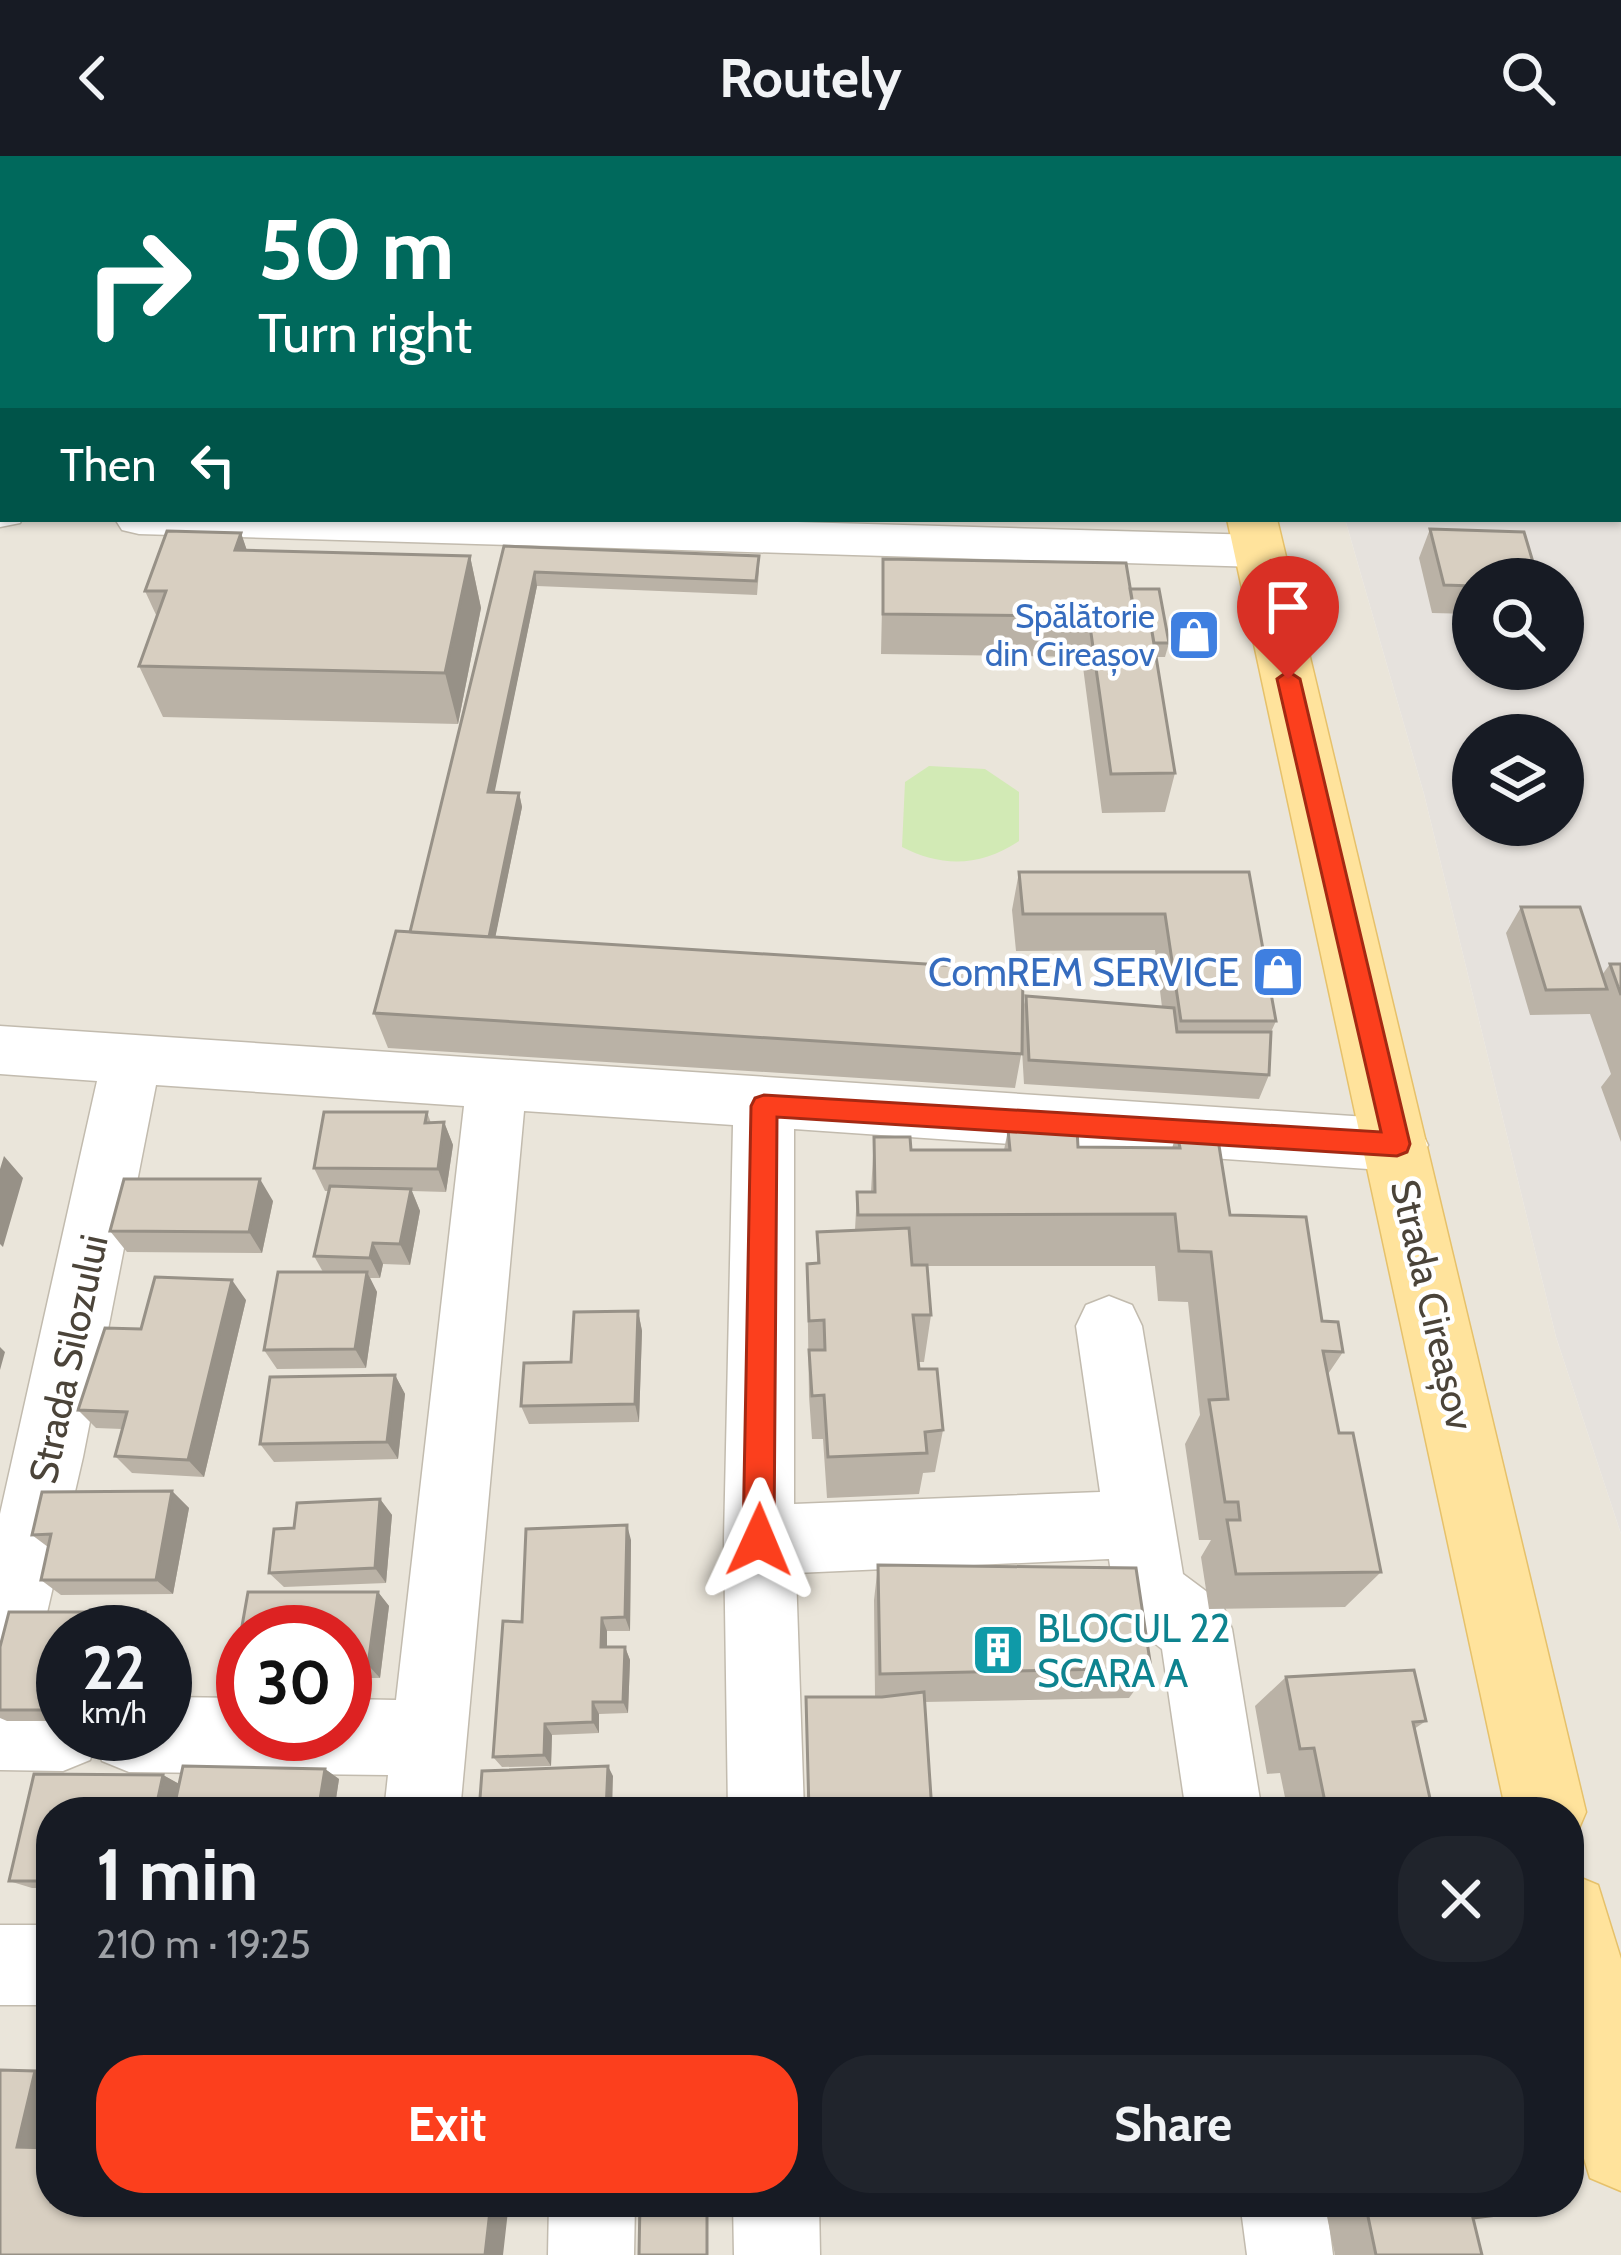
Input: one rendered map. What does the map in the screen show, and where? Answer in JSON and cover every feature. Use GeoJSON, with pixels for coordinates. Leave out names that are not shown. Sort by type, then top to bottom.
{"type":"FeatureCollection","features":[{"type":"Feature","properties":{"kind":"main road","name":"Strada Cireașov"},"geometry":{"type":"LineString","coordinates":[[1256,535],[1543,1797]]}},
{"type":"Feature","properties":{"kind":"main road"},"geometry":{"type":"LineString","coordinates":[[1584,1981],[1621,2147]]}},
{"type":"Feature","properties":{"kind":"street"},"geometry":{"type":"LineString","coordinates":[[348,522],[1256,535]]}},
{"type":"Feature","properties":{"kind":"street"},"geometry":{"type":"LineString","coordinates":[[0,1050],[764,1106],[1397,1144]]}},
{"type":"Feature","properties":{"kind":"street","name":"Strada Silozului"},"geometry":{"type":"LineString","coordinates":[[0,1656],[49,1457],[130,1061]]}},
{"type":"Feature","properties":{"kind":"street"},"geometry":{"type":"LineString","coordinates":[[424,1797],[496,1086]]}},
{"type":"Feature","properties":{"kind":"street"},"geometry":{"type":"LineString","coordinates":[[764,1106],[759,1540],[766,1797]]}},
{"type":"Feature","properties":{"kind":"street"},"geometry":{"type":"LineString","coordinates":[[1109,1326],[1150,1594],[1196,1629],[1222,1797]]}},
{"type":"Feature","properties":{"kind":"street"},"geometry":{"type":"LineString","coordinates":[[759,1540],[1139,1524]]}},
{"type":"Feature","properties":{"kind":"street"},"geometry":{"type":"LineString","coordinates":[[0,1732],[36,1733]]}},
{"type":"Feature","properties":{"kind":"street"},"geometry":{"type":"LineString","coordinates":[[192,1735],[432,1738]]}},
{"type":"Feature","properties":{"kind":"street"},"geometry":{"type":"LineString","coordinates":[[0,1965],[36,1965]]}},
{"type":"Feature","properties":{"kind":"street"},"geometry":{"type":"LineString","coordinates":[[591,2255],[592,2217]]}},
{"type":"Feature","properties":{"kind":"street"},"geometry":{"type":"LineString","coordinates":[[776,2217],[777,2255]]}},
{"type":"Feature","properties":{"kind":"street"},"geometry":{"type":"LineString","coordinates":[[1284,2217],[1290,2255]]}},
{"type":"Feature","properties":{"kind":"shaded area"},"geometry":{"type":"Polygon","coordinates":[[[0,522],[1346,522],[1424,794],[1556,1337],[1621,1534],[1621,2255],[0,2255],[0,522]]]}},
{"type":"Feature","properties":{"kind":"shaded area"},"geometry":{"type":"Polygon","coordinates":[[[1346,522],[1621,522],[1621,1534],[1556,1337],[1424,794],[1346,522]]]}},
{"type":"Feature","properties":{"kind":"green space"},"geometry":{"type":"Polygon","coordinates":[[[929,766],[985,769],[1019,792],[1019,841],[991,855],[962,861],[932,858],[902,847],[905,782],[929,766]]]}},
{"type":"Feature","properties":{"kind":"building"},"geometry":{"type":"Polygon","coordinates":[[[1430,529],[1524,532],[1532,558],[1452,558],[1452,585],[1444,585],[1430,529]]]}},
{"type":"Feature","properties":{"kind":"building"},"geometry":{"type":"Polygon","coordinates":[[[167,531],[241,533],[235,550],[470,556],[445,673],[139,666],[166,591],[145,591],[167,531]]]}},
{"type":"Feature","properties":{"kind":"building"},"geometry":{"type":"Polygon","coordinates":[[[504,546],[759,556],[756,581],[535,572],[488,792],[519,793],[489,937],[410,932],[504,546]]]}},
{"type":"Feature","properties":{"kind":"building"},"geometry":{"type":"Polygon","coordinates":[[[883,559],[1126,563],[1135,617],[883,614],[883,559]]]}},
{"type":"Feature","properties":{"kind":"building"},"geometry":{"type":"Polygon","coordinates":[[[1130,589],[1159,589],[1169,643],[1154,643],[1151,626],[1133,626],[1130,589]]]}},
{"type":"Feature","properties":{"kind":"building"},"geometry":{"type":"Polygon","coordinates":[[[1090,626],[1151,626],[1175,773],[1111,774],[1090,626]]]}},
{"type":"Feature","properties":{"kind":"building"},"geometry":{"type":"Polygon","coordinates":[[[1019,872],[1249,872],[1276,1021],[1181,1021],[1165,914],[1023,914],[1019,872]]]}},
{"type":"Feature","properties":{"kind":"building"},"geometry":{"type":"Polygon","coordinates":[[[1521,907],[1580,907],[1607,989],[1546,990],[1521,907]]]}},
{"type":"Feature","properties":{"kind":"building"},"geometry":{"type":"Polygon","coordinates":[[[396,931],[1023,970],[1022,1054],[374,1013],[396,931]]]}},
{"type":"Feature","properties":{"kind":"building"},"geometry":{"type":"Polygon","coordinates":[[[1610,964],[1621,964],[1621,995],[1610,964]]]}},
{"type":"Feature","properties":{"kind":"building"},"geometry":{"type":"Polygon","coordinates":[[[1026,996],[1174,1008],[1177,1032],[1271,1032],[1269,1075],[1029,1060],[1026,996]]]}},
{"type":"Feature","properties":{"kind":"building"},"geometry":{"type":"Polygon","coordinates":[[[324,1112],[427,1112],[425,1123],[444,1122],[438,1169],[314,1168],[324,1112]]]}},
{"type":"Feature","properties":{"kind":"building"},"geometry":{"type":"Polygon","coordinates":[[[1077,1129],[1078,1147],[1180,1148],[1177,1133],[1217,1133],[1230,1215],[1306,1217],[1322,1321],[1338,1322],[1343,1352],[1323,1351],[1339,1433],[1353,1433],[1381,1572],[1236,1574],[1227,1520],[1240,1520],[1238,1502],[1225,1502],[1209,1400],[1228,1399],[1211,1252],[1179,1251],[1175,1214],[858,1215],[857,1192],[875,1192],[874,1137],[910,1137],[911,1150],[1010,1150],[1008,1130],[1077,1129]]]}},
{"type":"Feature","properties":{"kind":"building"},"geometry":{"type":"Polygon","coordinates":[[[124,1179],[260,1179],[249,1232],[110,1231],[124,1179]]]}},
{"type":"Feature","properties":{"kind":"building"},"geometry":{"type":"Polygon","coordinates":[[[330,1186],[411,1189],[400,1244],[373,1243],[370,1258],[314,1256],[330,1186]]]}},
{"type":"Feature","properties":{"kind":"building"},"geometry":{"type":"Polygon","coordinates":[[[909,1228],[912,1265],[927,1265],[931,1315],[913,1315],[919,1369],[937,1369],[943,1430],[925,1432],[927,1453],[828,1457],[824,1395],[812,1396],[809,1350],[825,1350],[824,1320],[809,1321],[807,1264],[819,1263],[817,1232],[909,1228]]]}},
{"type":"Feature","properties":{"kind":"building"},"geometry":{"type":"Polygon","coordinates":[[[278,1272],[367,1272],[355,1349],[264,1350],[278,1272]]]}},
{"type":"Feature","properties":{"kind":"building"},"geometry":{"type":"Polygon","coordinates":[[[155,1277],[232,1280],[188,1460],[115,1456],[127,1412],[78,1410],[105,1328],[141,1329],[155,1277]]]}},
{"type":"Feature","properties":{"kind":"building"},"geometry":{"type":"Polygon","coordinates":[[[638,1311],[635,1404],[521,1406],[524,1363],[571,1362],[574,1312],[638,1311]]]}},
{"type":"Feature","properties":{"kind":"building"},"geometry":{"type":"Polygon","coordinates":[[[395,1375],[387,1442],[260,1444],[270,1377],[395,1375]]]}},
{"type":"Feature","properties":{"kind":"building"},"geometry":{"type":"Polygon","coordinates":[[[172,1491],[156,1580],[41,1580],[51,1534],[32,1535],[42,1492],[172,1491]]]}},
{"type":"Feature","properties":{"kind":"building"},"geometry":{"type":"Polygon","coordinates":[[[380,1499],[375,1568],[269,1573],[274,1529],[294,1528],[297,1503],[380,1499]]]}},
{"type":"Feature","properties":{"kind":"building"},"geometry":{"type":"Polygon","coordinates":[[[627,1525],[625,1617],[602,1618],[601,1647],[625,1647],[623,1702],[593,1702],[593,1722],[545,1724],[544,1755],[493,1757],[503,1621],[522,1622],[526,1529],[627,1525]]]}},
{"type":"Feature","properties":{"kind":"building","name":"BLOCUL 22 SCARA A"},"geometry":{"type":"Polygon","coordinates":[[[878,1565],[1136,1568],[1151,1668],[880,1674],[878,1565]]]}},
{"type":"Feature","properties":{"kind":"building"},"geometry":{"type":"Polygon","coordinates":[[[248,1592],[378,1592],[372,1636],[372,1605],[246,1605],[248,1592]]]}},
{"type":"Feature","properties":{"kind":"building"},"geometry":{"type":"Polygon","coordinates":[[[9,1612],[36,1612],[36,1710],[0,1710],[0,1647],[9,1612]]]}},
{"type":"Feature","properties":{"kind":"building"},"geometry":{"type":"Polygon","coordinates":[[[1414,1670],[1426,1721],[1413,1722],[1430,1797],[1324,1797],[1314,1748],[1300,1749],[1286,1677],[1414,1670]]]}},
{"type":"Feature","properties":{"kind":"building"},"geometry":{"type":"Polygon","coordinates":[[[924,1692],[931,1797],[809,1797],[806,1697],[924,1692]]]}},
{"type":"Feature","properties":{"kind":"building"},"geometry":{"type":"Polygon","coordinates":[[[183,1766],[325,1769],[320,1797],[176,1797],[183,1766]]]}},
{"type":"Feature","properties":{"kind":"building"},"geometry":{"type":"Polygon","coordinates":[[[608,1766],[607,1797],[480,1797],[482,1771],[608,1766]]]}},
{"type":"Feature","properties":{"kind":"building"},"geometry":{"type":"Polygon","coordinates":[[[34,1774],[163,1775],[158,1797],[36,1797],[36,1881],[9,1881],[34,1774]]]}},
{"type":"Feature","properties":{"kind":"building"},"geometry":{"type":"Polygon","coordinates":[[[0,2070],[35,2071],[17,2147],[36,2148],[36,2217],[489,2217],[485,2255],[0,2255],[0,2070]]]}},
{"type":"Feature","properties":{"kind":"building"},"geometry":{"type":"Polygon","coordinates":[[[640,2217],[707,2217],[707,2255],[639,2255],[640,2217]]]}},
{"type":"Feature","properties":{"kind":"building"},"geometry":{"type":"Polygon","coordinates":[[[1368,2217],[1481,2217],[1473,2218],[1482,2255],[1376,2255],[1368,2217]]]}},
{"type":"Feature","properties":{"kind":"place","name":"Spălătorie din Cireașov"},"geometry":{"type":"Point","coordinates":[1194,635]}},
{"type":"Feature","properties":{"kind":"place","name":"ComREM SERVICE"},"geometry":{"type":"Point","coordinates":[1278,972]}},
{"type":"Feature","properties":{"kind":"place","name":"BLOCUL 22 SCARA A"},"geometry":{"type":"Point","coordinates":[998,1650]}},
{"type":"Feature","properties":{"kind":"route"},"geometry":{"type":"LineString","coordinates":[[759,1540],[764,1106],[1397,1144],[1288,679]]}}]}
